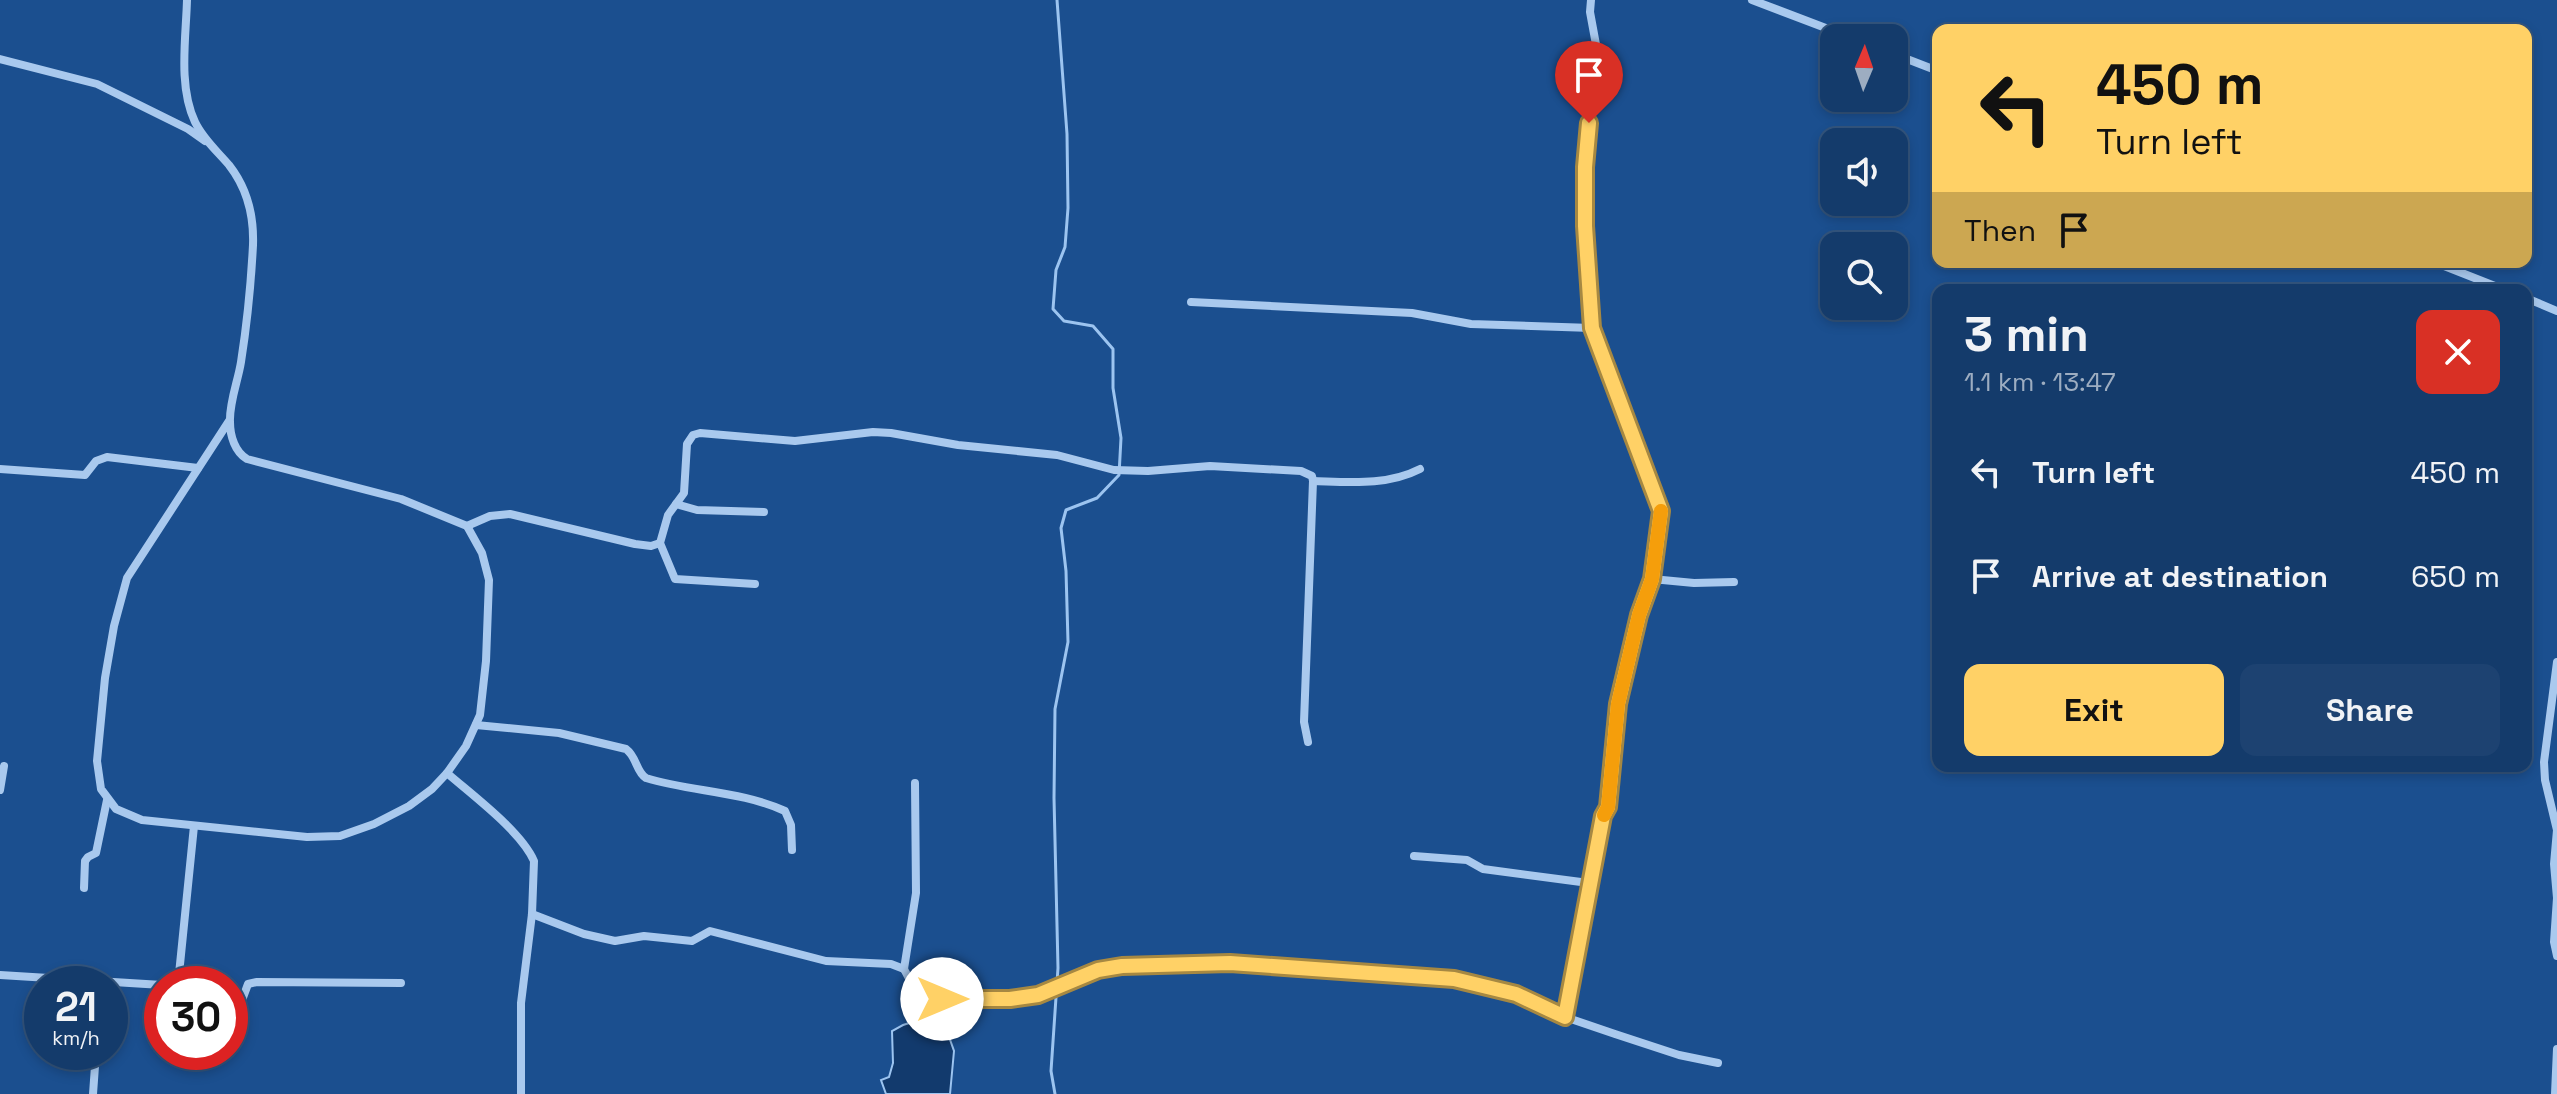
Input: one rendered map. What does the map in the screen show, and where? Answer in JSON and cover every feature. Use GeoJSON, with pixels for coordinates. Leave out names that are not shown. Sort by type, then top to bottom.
{"type":"FeatureCollection","features":[{"type":"Feature","properties":{"kind":"street"},"geometry":{"type":"LineString","coordinates":[[187,0],[185,65],[187,96],[194,121],[243,185],[250,207],[253,243],[242,359],[229,421],[127,578],[105,678],[97,761],[101,789],[116,809],[142,820],[307,837],[340,836],[374,824],[409,806],[432,789],[466,746],[480,715],[486,661],[489,580],[482,553],[467,526],[401,499],[247,459],[237,450],[229,421]]}},
{"type":"Feature","properties":{"kind":"street"},"geometry":{"type":"LineString","coordinates":[[1565,1017],[1603,816],[1608,807],[1618,704],[1639,615],[1652,579],[1661,511],[1592,328],[1585,226],[1585,167],[1599,61],[1590,12],[1591,0]]}},
{"type":"Feature","properties":{"kind":"street"},"geometry":{"type":"LineString","coordinates":[[1752,0],[1820,26]]}},
{"type":"Feature","properties":{"kind":"street"},"geometry":{"type":"LineString","coordinates":[[0,59],[97,84],[188,129],[209,144]]}},
{"type":"Feature","properties":{"kind":"street"},"geometry":{"type":"LineString","coordinates":[[1908,59],[1932,69]]}},
{"type":"Feature","properties":{"kind":"street"},"geometry":{"type":"LineString","coordinates":[[2449,268],[2490,284]]}},
{"type":"Feature","properties":{"kind":"street"},"geometry":{"type":"LineString","coordinates":[[2532,301],[2557,311]]}},
{"type":"Feature","properties":{"kind":"street"},"geometry":{"type":"LineString","coordinates":[[1191,302],[1412,313],[1471,324],[1592,328]]}},
{"type":"Feature","properties":{"kind":"street"},"geometry":{"type":"LineString","coordinates":[[755,584],[675,579],[660,543],[668,515],[684,493],[687,444],[693,435],[700,433],[795,441],[873,432],[891,433],[958,445],[1057,455],[1114,470],[1148,471],[1210,466],[1301,471],[1312,476],[1313,481],[1304,722],[1308,742]]}},
{"type":"Feature","properties":{"kind":"street"},"geometry":{"type":"LineString","coordinates":[[0,469],[77,476],[85,475],[96,461],[107,457],[198,468]]}},
{"type":"Feature","properties":{"kind":"street"},"geometry":{"type":"LineString","coordinates":[[1313,481],[1390,480],[1420,469]]}},
{"type":"Feature","properties":{"kind":"street"},"geometry":{"type":"LineString","coordinates":[[676,504],[697,510],[764,512]]}},
{"type":"Feature","properties":{"kind":"street"},"geometry":{"type":"LineString","coordinates":[[467,526],[490,516],[510,514],[635,544],[651,546],[660,543]]}},
{"type":"Feature","properties":{"kind":"street"},"geometry":{"type":"LineString","coordinates":[[1652,579],[1694,583],[1734,582]]}},
{"type":"Feature","properties":{"kind":"street"},"geometry":{"type":"LineString","coordinates":[[2557,662],[2544,762],[2557,830],[2554,942],[2557,956]]}},
{"type":"Feature","properties":{"kind":"street"},"geometry":{"type":"LineString","coordinates":[[476,725],[559,733],[626,749],[634,757],[641,775],[646,778],[746,797],[775,806],[785,811],[791,825],[792,850]]}},
{"type":"Feature","properties":{"kind":"street"},"geometry":{"type":"LineString","coordinates":[[0,790],[4,766]]}},
{"type":"Feature","properties":{"kind":"street"},"geometry":{"type":"LineString","coordinates":[[447,773],[505,824],[531,853],[535,872],[521,1003],[521,1094]]}},
{"type":"Feature","properties":{"kind":"street"},"geometry":{"type":"LineString","coordinates":[[915,783],[916,893],[904,969],[915,990],[924,995],[942,999],[1010,999],[1038,995],[1098,970],[1122,966],[1230,963],[1398,974],[1454,979],[1516,994],[1565,1017],[1679,1055],[1718,1063]]}},
{"type":"Feature","properties":{"kind":"street"},"geometry":{"type":"LineString","coordinates":[[84,888],[85,861],[96,853],[107,800]]}},
{"type":"Feature","properties":{"kind":"street"},"geometry":{"type":"LineString","coordinates":[[180,966],[194,826]]}},
{"type":"Feature","properties":{"kind":"street"},"geometry":{"type":"LineString","coordinates":[[1414,856],[1467,860],[1483,869],[1581,882],[1591,887]]}},
{"type":"Feature","properties":{"kind":"street"},"geometry":{"type":"LineString","coordinates":[[532,914],[584,934],[615,941],[644,936],[692,941],[710,931],[826,961],[891,964],[904,969]]}},
{"type":"Feature","properties":{"kind":"street"},"geometry":{"type":"LineString","coordinates":[[0,975],[24,977]]}},
{"type":"Feature","properties":{"kind":"street"},"geometry":{"type":"LineString","coordinates":[[248,984],[401,983]]}},
{"type":"Feature","properties":{"kind":"street"},"geometry":{"type":"LineString","coordinates":[[2555,1094],[2557,1049]]}},
{"type":"Feature","properties":{"kind":"street"},"geometry":{"type":"LineString","coordinates":[[93,1094],[95,1070]]}},
{"type":"Feature","properties":{"kind":"water"},"geometry":{"type":"Polygon","coordinates":[[[929,1017],[942,1017],[954,1051],[950,1094],[886,1094],[881,1080],[889,1077],[893,1063],[892,1031],[929,1017]]]}},
{"type":"Feature","properties":{"kind":"waterway"},"geometry":{"type":"LineString","coordinates":[[1055,1094],[1051,1071],[1058,968],[1055,709],[1068,642],[1061,528],[1066,510],[1097,498],[1119,475],[1121,438],[1113,388],[1113,349],[1093,326],[1064,321],[1053,309],[1056,270],[1065,247],[1068,208],[1067,134],[1057,0]]}},
{"type":"Feature","properties":{"kind":"slow traffic"},"geometry":{"type":"LineString","coordinates":[[1604,815],[1608,807],[1618,704],[1639,615],[1652,579],[1661,511]]}},
{"type":"Feature","properties":{"kind":"route"},"geometry":{"type":"LineString","coordinates":[[942,999],[1010,999],[1038,995],[1098,970],[1122,966],[1230,963],[1454,979],[1516,994],[1565,1017],[1603,816],[1608,807],[1618,704],[1639,615],[1652,579],[1661,511],[1592,328],[1585,226],[1589,123]]}}]}
